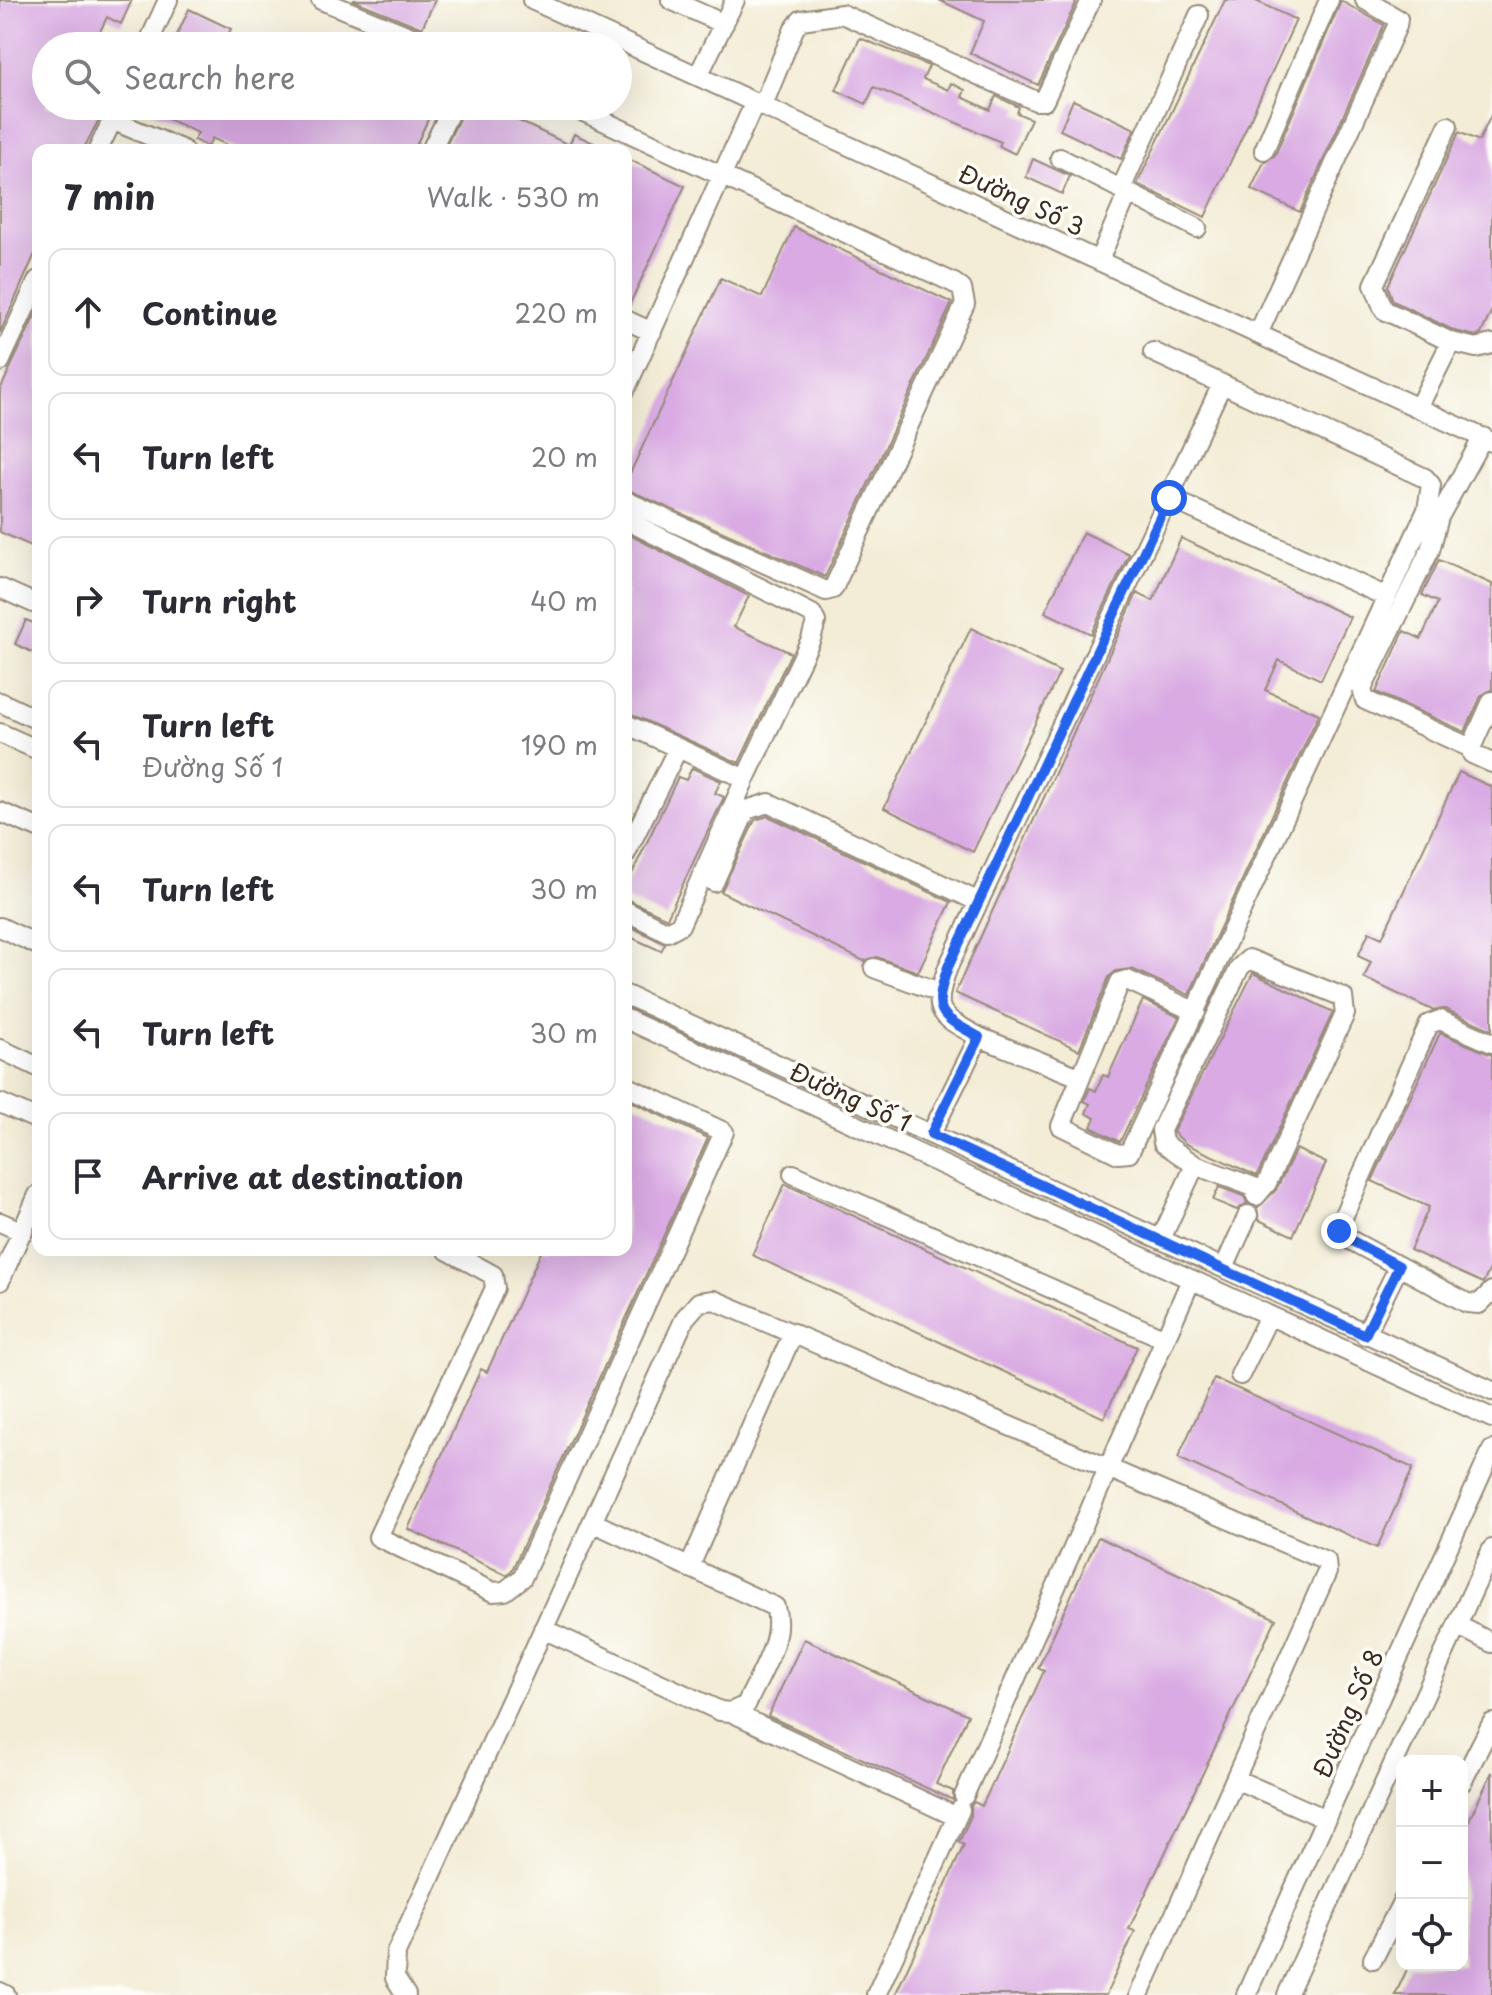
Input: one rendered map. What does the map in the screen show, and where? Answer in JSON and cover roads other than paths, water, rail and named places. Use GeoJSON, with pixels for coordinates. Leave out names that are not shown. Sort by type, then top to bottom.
{"type":"FeatureCollection","features":[{"type":"Feature","properties":{"kind":"street"},"geometry":{"type":"LineString","coordinates":[[153,32],[168,0]]}},
{"type":"Feature","properties":{"kind":"street"},"geometry":{"type":"LineString","coordinates":[[321,0],[400,32]]}},
{"type":"Feature","properties":{"kind":"street","name":"Đường Số 3"},"geometry":{"type":"LineString","coordinates":[[532,0],[602,32]]}},
{"type":"Feature","properties":{"kind":"street"},"geometry":{"type":"LineString","coordinates":[[671,0],[724,24]]}},
{"type":"Feature","properties":{"kind":"street"},"geometry":{"type":"LineString","coordinates":[[698,76],[735,0]]}},
{"type":"Feature","properties":{"kind":"street"},"geometry":{"type":"LineString","coordinates":[[632,375],[724,176],[801,20],[842,14],[1036,101],[1044,101],[1091,0]]}},
{"type":"Feature","properties":{"kind":"street"},"geometry":{"type":"LineString","coordinates":[[1264,150],[1329,0]]}},
{"type":"Feature","properties":{"kind":"street"},"geometry":{"type":"LineString","coordinates":[[1258,334],[1397,26],[1398,19],[1393,13],[1365,0]]}},
{"type":"Feature","properties":{"kind":"street"},"geometry":{"type":"LineString","coordinates":[[1099,260],[1124,191],[1199,15]]}},
{"type":"Feature","properties":{"kind":"street","name":"Đường Số 3"},"geometry":{"type":"LineString","coordinates":[[632,46],[1487,440]]}},
{"type":"Feature","properties":{"kind":"street"},"geometry":{"type":"LineString","coordinates":[[101,144],[113,120]]}},
{"type":"Feature","properties":{"kind":"street"},"geometry":{"type":"LineString","coordinates":[[129,120],[172,144]]}},
{"type":"Feature","properties":{"kind":"street"},"geometry":{"type":"LineString","coordinates":[[434,144],[446,120]]}},
{"type":"Feature","properties":{"kind":"street"},"geometry":{"type":"LineString","coordinates":[[602,120],[954,283],[962,289],[965,304],[833,589],[826,591],[632,504]]}},
{"type":"Feature","properties":{"kind":"street"},"geometry":{"type":"LineString","coordinates":[[1448,126],[1374,285],[1384,310],[1451,342],[1476,348],[1492,344]]}},
{"type":"Feature","properties":{"kind":"street"},"geometry":{"type":"LineString","coordinates":[[1060,158],[1197,228]]}},
{"type":"Feature","properties":{"kind":"street"},"geometry":{"type":"LineString","coordinates":[[0,362],[32,293]]}},
{"type":"Feature","properties":{"kind":"street"},"geometry":{"type":"LineString","coordinates":[[632,323],[652,332]]}},
{"type":"Feature","properties":{"kind":"street"},"geometry":{"type":"LineString","coordinates":[[1418,408],[1451,342]]}},
{"type":"Feature","properties":{"kind":"street"},"geometry":{"type":"LineString","coordinates":[[1153,352],[1425,478],[1431,485],[1427,510],[1196,1012],[1126,1155],[1061,1126],[1120,982],[1127,980],[1196,1012]]}},
{"type":"Feature","properties":{"kind":"street"},"geometry":{"type":"LineString","coordinates":[[1079,1077],[979,1037],[943,1017],[939,1008],[939,992],[1222,384]]}},
{"type":"Feature","properties":{"kind":"street"},"geometry":{"type":"LineString","coordinates":[[1471,748],[1365,700],[1362,689],[1430,550],[1439,517],[1487,440]]}},
{"type":"Feature","properties":{"kind":"street"},"geometry":{"type":"LineString","coordinates":[[1169,498],[1387,597]]}},
{"type":"Feature","properties":{"kind":"street"},"geometry":{"type":"LineString","coordinates":[[632,523],[812,614],[816,622],[680,925],[667,932],[632,914]]}},
{"type":"Feature","properties":{"kind":"street"},"geometry":{"type":"LineString","coordinates":[[0,588],[32,602]]}},
{"type":"Feature","properties":{"kind":"street"},"geometry":{"type":"LineString","coordinates":[[1492,701],[1471,748],[1472,754],[1492,763]]}},
{"type":"Feature","properties":{"kind":"street"},"geometry":{"type":"LineString","coordinates":[[0,702],[32,717]]}},
{"type":"Feature","properties":{"kind":"street"},"geometry":{"type":"LineString","coordinates":[[632,727],[745,779]]}},
{"type":"Feature","properties":{"kind":"street"},"geometry":{"type":"LineString","coordinates":[[0,733],[32,747]]}},
{"type":"Feature","properties":{"kind":"street"},"geometry":{"type":"LineString","coordinates":[[632,841],[678,748]]}},
{"type":"Feature","properties":{"kind":"street"},"geometry":{"type":"LineString","coordinates":[[714,882],[746,810],[769,803],[979,902]]}},
{"type":"Feature","properties":{"kind":"street"},"geometry":{"type":"LineString","coordinates":[[0,812],[32,825]]}},
{"type":"Feature","properties":{"kind":"street"},"geometry":{"type":"LineString","coordinates":[[0,927],[32,942]]}},
{"type":"Feature","properties":{"kind":"street"},"geometry":{"type":"LineString","coordinates":[[1249,959],[1262,962],[1343,997],[1345,1014],[1267,1183],[1258,1192],[1195,1165],[1163,1143],[1161,1130],[1240,967],[1249,959]]}},
{"type":"Feature","properties":{"kind":"street"},"geometry":{"type":"LineString","coordinates":[[874,968],[939,992]]}},
{"type":"Feature","properties":{"kind":"street","name":"Đường Số 1"},"geometry":{"type":"LineString","coordinates":[[632,998],[1492,1391]]}},
{"type":"Feature","properties":{"kind":"street"},"geometry":{"type":"LineString","coordinates":[[1492,1043],[1440,1020],[1429,1024],[1339,1226],[1341,1235],[1467,1303],[1479,1304],[1492,1291]]}},
{"type":"Feature","properties":{"kind":"street","name":"Đường Số 1"},"geometry":{"type":"LineString","coordinates":[[632,1022],[1492,1418]]}},
{"type":"Feature","properties":{"kind":"street"},"geometry":{"type":"LineString","coordinates":[[931,1134],[979,1037]]}},
{"type":"Feature","properties":{"kind":"street"},"geometry":{"type":"LineString","coordinates":[[0,1049],[32,1064]]}},
{"type":"Feature","properties":{"kind":"street"},"geometry":{"type":"LineString","coordinates":[[460,1256],[486,1268],[493,1275],[495,1288],[378,1537],[493,1592],[505,1591],[522,1578],[724,1132],[632,1089]]}},
{"type":"Feature","properties":{"kind":"street"},"geometry":{"type":"LineString","coordinates":[[0,1103],[32,1117]]}},
{"type":"Feature","properties":{"kind":"street"},"geometry":{"type":"LineString","coordinates":[[1161,1239],[1195,1165]]}},
{"type":"Feature","properties":{"kind":"street"},"geometry":{"type":"LineString","coordinates":[[793,1174],[1165,1339]]}},
{"type":"Feature","properties":{"kind":"street"},"geometry":{"type":"LineString","coordinates":[[0,1281],[32,1210]]}},
{"type":"Feature","properties":{"kind":"street"},"geometry":{"type":"LineString","coordinates":[[1224,1268],[1248,1215]]}},
{"type":"Feature","properties":{"kind":"street"},"geometry":{"type":"LineString","coordinates":[[0,1222],[23,1232]]}},
{"type":"Feature","properties":{"kind":"street"},"geometry":{"type":"LineString","coordinates":[[1365,1335],[1399,1266]]}},
{"type":"Feature","properties":{"kind":"street"},"geometry":{"type":"LineString","coordinates":[[876,1995],[1191,1280]]}},
{"type":"Feature","properties":{"kind":"street"},"geometry":{"type":"LineString","coordinates":[[406,1995],[395,1978],[396,1953],[685,1318],[699,1302],[714,1300],[1326,1561],[1327,1572],[1139,1995]]}},
{"type":"Feature","properties":{"kind":"street"},"geometry":{"type":"LineString","coordinates":[[1240,1375],[1269,1316]]}},
{"type":"Feature","properties":{"kind":"street"},"geometry":{"type":"LineString","coordinates":[[689,1568],[793,1333]]}},
{"type":"Feature","properties":{"kind":"street","name":"Đường Số 8"},"geometry":{"type":"LineString","coordinates":[[1246,1995],[1492,1450]]}},
{"type":"Feature","properties":{"kind":"street"},"geometry":{"type":"LineString","coordinates":[[592,1522],[775,1607],[779,1620],[776,1637],[746,1705],[731,1712]]}},
{"type":"Feature","properties":{"kind":"street"},"geometry":{"type":"LineString","coordinates":[[1287,1995],[1492,1549]]}},
{"type":"Feature","properties":{"kind":"street"},"geometry":{"type":"LineString","coordinates":[[1457,1625],[1492,1643]]}},
{"type":"Feature","properties":{"kind":"street"},"geometry":{"type":"LineString","coordinates":[[543,1629],[720,1711],[731,1712],[960,1808]]}},
{"type":"Feature","properties":{"kind":"street"},"geometry":{"type":"LineString","coordinates":[[1468,1770],[1492,1723]]}},
{"type":"Feature","properties":{"kind":"street"},"geometry":{"type":"LineString","coordinates":[[1235,1779],[1326,1819]]}},
{"type":"Feature","properties":{"kind":"street"},"geometry":{"type":"LineString","coordinates":[[1373,1959],[1396,1914]]}},
{"type":"Feature","properties":{"kind":"street"},"geometry":{"type":"LineString","coordinates":[[0,1992],[6,1995]]}}]}
